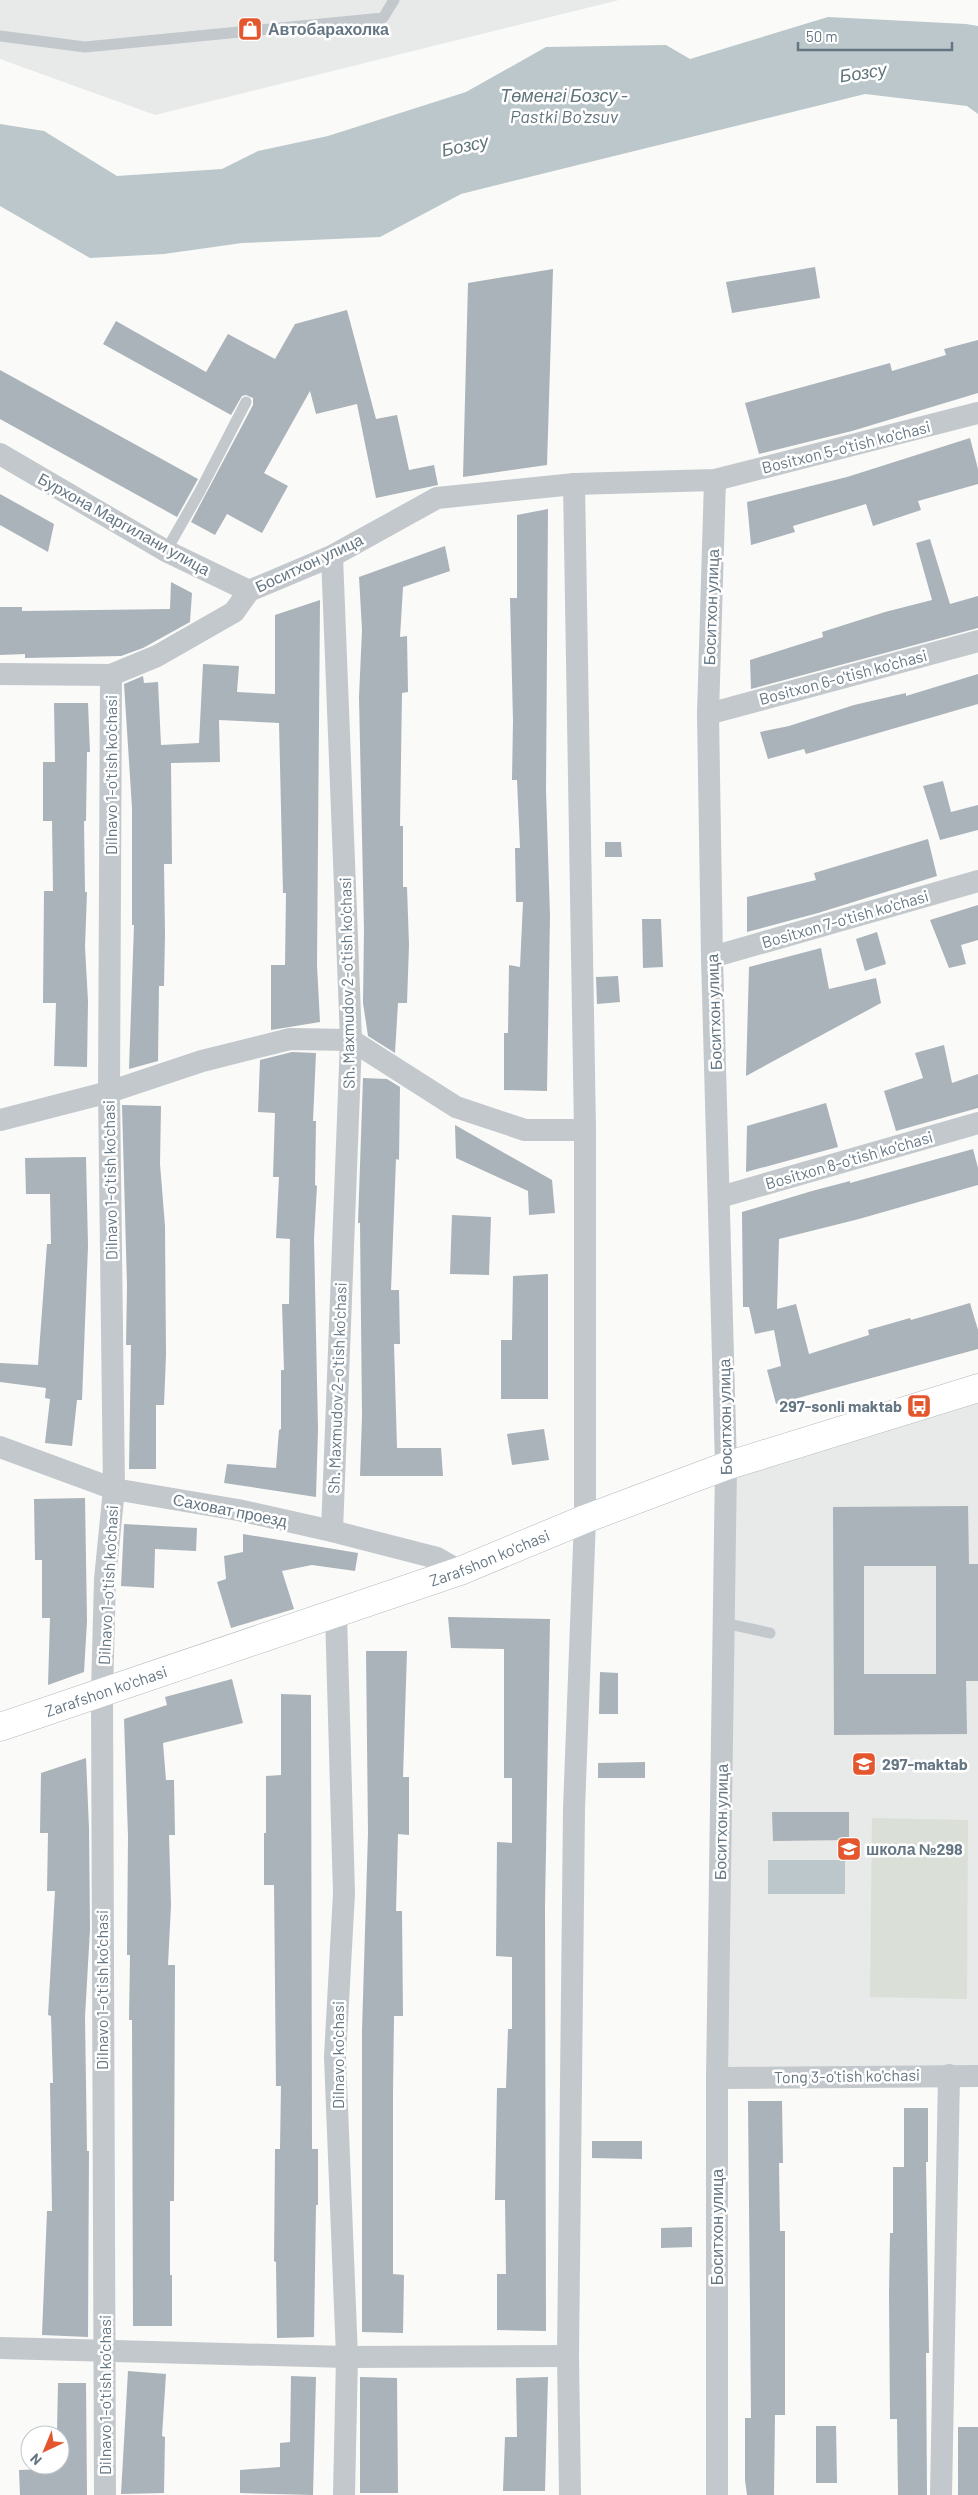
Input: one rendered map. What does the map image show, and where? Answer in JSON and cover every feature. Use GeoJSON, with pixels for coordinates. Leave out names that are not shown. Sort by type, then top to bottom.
{"type":"FeatureCollection","features":[{"type":"Feature","properties":{"kind":"street","name":"Bositxon 5-o'tish ko'chasi"},"geometry":{"type":"LineString","coordinates":[[715,480],[978,414]]}},
{"type":"Feature","properties":{"kind":"street","name":"Бурхона Маргилани улица"},"geometry":{"type":"LineString","coordinates":[[0,454],[166,552],[249,591]]}},
{"type":"Feature","properties":{"kind":"street","name":"Боситхон улица"},"geometry":{"type":"LineString","coordinates":[[0,674],[111,675],[157,656],[234,612],[249,591],[332,556],[437,498],[574,484],[715,480],[708,714],[712,957],[726,1466],[717,2078],[717,2495]]}},
{"type":"Feature","properties":{"kind":"street"},"geometry":{"type":"LineString","coordinates":[[570,2495],[568,2356],[574,1808],[585,1519],[585,1130],[574,484]]}},
{"type":"Feature","properties":{"kind":"street","name":"Sh. Maxmudov 2-o'tish ko'chasi"},"geometry":{"type":"LineString","coordinates":[[332,556],[351,1040],[332,1530]]}},
{"type":"Feature","properties":{"kind":"street","name":"Bositxon 6-o'tish ko'chasi"},"geometry":{"type":"LineString","coordinates":[[708,714],[978,641]]}},
{"type":"Feature","properties":{"kind":"street","name":"Dilnavo 1-o'tish ko'chasi"},"geometry":{"type":"LineString","coordinates":[[105,2495],[106,2350],[102,1693],[105,1579],[114,1489],[111,1387],[109,1092],[111,675]]}},
{"type":"Feature","properties":{"kind":"street","name":"Bositxon 7-o'tish ko'chasi"},"geometry":{"type":"LineString","coordinates":[[712,957],[978,881]]}},
{"type":"Feature","properties":{"kind":"street"},"geometry":{"type":"LineString","coordinates":[[0,1120],[109,1092],[202,1061],[290,1039],[351,1040],[456,1106],[525,1130],[585,1130]]}},
{"type":"Feature","properties":{"kind":"street","name":"Bositxon 8-o'tish ko'chasi"},"geometry":{"type":"LineString","coordinates":[[720,1197],[978,1124]]}},
{"type":"Feature","properties":{"kind":"street","name":"Zarafshon ko'chasi"},"geometry":{"type":"LineString","coordinates":[[0,1727],[460,1571],[585,1519],[726,1466],[978,1388]]}},
{"type":"Feature","properties":{"kind":"street","name":"Саховат проезд"},"geometry":{"type":"LineString","coordinates":[[0,1447],[114,1489],[238,1510],[332,1530],[437,1558],[460,1571]]}},
{"type":"Feature","properties":{"kind":"street","name":"Dilnavo ko'chasi"},"geometry":{"type":"LineString","coordinates":[[336,1614],[344,1893],[335,2057],[347,2357],[344,2495]]}},
{"type":"Feature","properties":{"kind":"street"},"geometry":{"type":"LineString","coordinates":[[941,2495],[949,2075]]}},
{"type":"Feature","properties":{"kind":"street","name":"Tong 3-o'tish ko'chasi"},"geometry":{"type":"LineString","coordinates":[[717,2078],[978,2076]]}},
{"type":"Feature","properties":{"kind":"street"},"geometry":{"type":"LineString","coordinates":[[0,2348],[347,2357],[568,2356]]}},
{"type":"Feature","properties":{"kind":"lane"},"geometry":{"type":"LineString","coordinates":[[0,36],[86,47],[383,18],[394,0]]}},
{"type":"Feature","properties":{"kind":"lane"},"geometry":{"type":"LineString","coordinates":[[166,552],[246,402]]}},
{"type":"Feature","properties":{"kind":"lane"},"geometry":{"type":"LineString","coordinates":[[724,1623],[770,1633]]}},
{"type":"Feature","properties":{"kind":"shaded area","name":"Автобарахолка"},"geometry":{"type":"Polygon","coordinates":[[[0,0],[619,0],[155,115],[0,59],[0,0]]]}},
{"type":"Feature","properties":{"kind":"shaded area","name":"школа №298"},"geometry":{"type":"Polygon","coordinates":[[[978,1388],[978,2076],[717,2078],[726,1466],[978,1388]]]}},
{"type":"Feature","properties":{"kind":"shaded area"},"geometry":{"type":"Polygon","coordinates":[[[872,1818],[968,1820],[967,1999],[870,1997],[872,1818]]]}},
{"type":"Feature","properties":{"kind":"water","name":"Төменгі Бозсу - Pastki Boʻzsuv"},"geometry":{"type":"Polygon","coordinates":[[[828,17],[978,26],[978,114],[967,106],[865,94],[461,194],[380,237],[242,243],[164,254],[90,258],[0,206],[0,124],[44,131],[117,176],[222,169],[258,151],[328,136],[466,92],[546,47],[666,45],[690,59],[828,17]]]}},
{"type":"Feature","properties":{"kind":"water"},"geometry":{"type":"Polygon","coordinates":[[[768,1860],[845,1860],[845,1894],[768,1894],[768,1860]]]}},
{"type":"Feature","properties":{"kind":"building"},"geometry":{"type":"Polygon","coordinates":[[[815,267],[820,298],[732,313],[726,282],[815,267]]]}},
{"type":"Feature","properties":{"kind":"building"},"geometry":{"type":"Polygon","coordinates":[[[553,269],[547,465],[463,477],[468,283],[553,269]]]}},
{"type":"Feature","properties":{"kind":"building"},"geometry":{"type":"Polygon","coordinates":[[[347,310],[376,419],[397,415],[409,470],[434,465],[438,485],[376,498],[357,404],[316,414],[310,391],[264,473],[288,486],[262,533],[227,514],[215,535],[191,522],[253,405],[253,398],[246,395],[242,396],[231,415],[103,344],[116,321],[206,372],[228,334],[275,359],[295,324],[347,310]]]}},
{"type":"Feature","properties":{"kind":"building"},"geometry":{"type":"Polygon","coordinates":[[[978,340],[978,393],[852,431],[759,454],[745,403],[890,363],[892,371],[946,355],[944,349],[978,340]]]}},
{"type":"Feature","properties":{"kind":"building"},"geometry":{"type":"Polygon","coordinates":[[[0,370],[198,479],[177,517],[0,419],[0,370]]]}},
{"type":"Feature","properties":{"kind":"building"},"geometry":{"type":"Polygon","coordinates":[[[970,438],[978,469],[978,484],[918,501],[921,510],[873,526],[866,504],[793,526],[795,532],[751,545],[747,502],[847,477],[970,438]]]}},
{"type":"Feature","properties":{"kind":"building"},"geometry":{"type":"Polygon","coordinates":[[[0,494],[54,524],[48,552],[0,525],[0,494]]]}},
{"type":"Feature","properties":{"kind":"building"},"geometry":{"type":"Polygon","coordinates":[[[548,509],[546,790],[550,916],[547,1091],[504,1090],[504,1033],[508,1033],[509,965],[520,967],[523,902],[516,902],[515,848],[520,848],[517,780],[512,780],[513,721],[510,598],[517,598],[517,515],[548,509]]]}},
{"type":"Feature","properties":{"kind":"building"},"geometry":{"type":"Polygon","coordinates":[[[930,539],[950,604],[978,596],[978,628],[751,689],[750,660],[823,637],[822,632],[885,612],[932,600],[916,543],[930,539]]]}},
{"type":"Feature","properties":{"kind":"building"},"geometry":{"type":"Polygon","coordinates":[[[445,546],[450,571],[403,587],[400,637],[407,636],[408,692],[402,693],[400,826],[403,826],[403,887],[407,887],[409,945],[407,1003],[398,1003],[395,1053],[368,1036],[363,1003],[364,930],[359,697],[362,630],[359,577],[445,546]]]}},
{"type":"Feature","properties":{"kind":"building"},"geometry":{"type":"Polygon","coordinates":[[[171,582],[192,593],[190,622],[143,648],[121,656],[25,658],[25,654],[0,655],[0,607],[22,607],[22,611],[170,609],[171,582]]]}},
{"type":"Feature","properties":{"kind":"building"},"geometry":{"type":"Polygon","coordinates":[[[320,600],[317,965],[320,1022],[271,1030],[271,965],[285,965],[286,893],[283,893],[279,723],[219,720],[220,762],[171,763],[172,864],[164,864],[164,986],[159,986],[158,1061],[129,1069],[134,925],[132,925],[132,808],[124,684],[143,676],[144,683],[158,682],[161,745],[199,743],[203,664],[239,666],[237,692],[275,694],[275,615],[320,600]]]}},
{"type":"Feature","properties":{"kind":"building"},"geometry":{"type":"Polygon","coordinates":[[[978,674],[978,704],[806,754],[804,749],[768,759],[760,732],[789,726],[854,705],[906,693],[906,696],[978,674]]]}},
{"type":"Feature","properties":{"kind":"building"},"geometry":{"type":"Polygon","coordinates":[[[54,703],[88,703],[90,752],[87,752],[86,821],[84,821],[85,892],[87,892],[85,947],[88,1001],[87,1067],[54,1066],[56,1003],[43,1003],[44,891],[53,891],[52,821],[43,821],[43,762],[55,762],[54,703]]]}},
{"type":"Feature","properties":{"kind":"building"},"geometry":{"type":"Polygon","coordinates":[[[943,781],[951,812],[978,805],[978,830],[940,840],[923,786],[943,781]]]}},
{"type":"Feature","properties":{"kind":"building"},"geometry":{"type":"Polygon","coordinates":[[[928,839],[937,876],[818,913],[747,932],[747,897],[816,880],[814,873],[928,839]]]}},
{"type":"Feature","properties":{"kind":"building"},"geometry":{"type":"Polygon","coordinates":[[[605,842],[621,842],[622,857],[605,857],[605,842]]]}},
{"type":"Feature","properties":{"kind":"building"},"geometry":{"type":"Polygon","coordinates":[[[978,905],[978,940],[961,945],[966,964],[949,968],[930,920],[978,905]]]}},
{"type":"Feature","properties":{"kind":"building"},"geometry":{"type":"Polygon","coordinates":[[[642,919],[661,919],[663,967],[643,968],[642,919]]]}},
{"type":"Feature","properties":{"kind":"building"},"geometry":{"type":"Polygon","coordinates":[[[877,932],[886,964],[865,971],[856,939],[877,932]]]}},
{"type":"Feature","properties":{"kind":"building"},"geometry":{"type":"Polygon","coordinates":[[[821,948],[829,989],[876,978],[881,1003],[746,1076],[749,967],[821,948]]]}},
{"type":"Feature","properties":{"kind":"building"},"geometry":{"type":"Polygon","coordinates":[[[618,976],[620,1002],[597,1004],[596,977],[618,976]]]}},
{"type":"Feature","properties":{"kind":"building"},"geometry":{"type":"Polygon","coordinates":[[[944,1045],[952,1083],[978,1074],[978,1108],[896,1131],[884,1091],[923,1078],[915,1053],[944,1045]]]}},
{"type":"Feature","properties":{"kind":"building"},"geometry":{"type":"Polygon","coordinates":[[[292,1052],[316,1053],[313,1121],[316,1121],[315,1185],[317,1186],[314,1238],[318,1429],[316,1497],[224,1483],[227,1464],[276,1468],[279,1430],[281,1429],[281,1370],[284,1370],[282,1304],[289,1304],[290,1239],[276,1238],[279,1177],[273,1177],[275,1113],[258,1112],[260,1060],[292,1052]]]}},
{"type":"Feature","properties":{"kind":"building"},"geometry":{"type":"Polygon","coordinates":[[[363,1078],[387,1079],[400,1087],[399,1160],[396,1159],[391,1290],[399,1290],[400,1344],[394,1344],[397,1448],[441,1448],[443,1476],[360,1476],[362,1416],[360,1223],[358,1223],[363,1078]]]}},
{"type":"Feature","properties":{"kind":"building"},"geometry":{"type":"Polygon","coordinates":[[[826,1103],[838,1147],[746,1172],[747,1126],[826,1103]]]}},
{"type":"Feature","properties":{"kind":"building"},"geometry":{"type":"Polygon","coordinates":[[[122,1105],[161,1106],[160,1164],[165,1226],[166,1355],[164,1405],[156,1405],[156,1469],[129,1469],[131,1345],[126,1345],[127,1286],[122,1105]]]}},
{"type":"Feature","properties":{"kind":"building"},"geometry":{"type":"Polygon","coordinates":[[[455,1125],[552,1180],[555,1213],[529,1215],[528,1191],[456,1158],[455,1125]]]}},
{"type":"Feature","properties":{"kind":"building"},"geometry":{"type":"Polygon","coordinates":[[[973,1149],[978,1168],[978,1185],[859,1219],[779,1239],[777,1309],[796,1304],[809,1354],[869,1335],[868,1330],[970,1303],[978,1330],[978,1349],[776,1404],[767,1370],[781,1366],[774,1330],[755,1334],[749,1307],[743,1307],[742,1212],[812,1191],[850,1181],[850,1183],[973,1149]]]}},
{"type":"Feature","properties":{"kind":"building"},"geometry":{"type":"Polygon","coordinates":[[[86,1157],[88,1246],[82,1400],[77,1400],[72,1446],[45,1443],[50,1399],[45,1398],[46,1388],[0,1382],[0,1363],[38,1365],[47,1244],[51,1244],[50,1194],[26,1194],[25,1158],[86,1157]]]}},
{"type":"Feature","properties":{"kind":"building"},"geometry":{"type":"Polygon","coordinates":[[[452,1215],[491,1217],[489,1275],[450,1274],[452,1215]]]}},
{"type":"Feature","properties":{"kind":"building"},"geometry":{"type":"Polygon","coordinates":[[[548,1274],[548,1399],[501,1399],[501,1340],[512,1340],[513,1276],[548,1274]]]}},
{"type":"Feature","properties":{"kind":"building"},"geometry":{"type":"Polygon","coordinates":[[[544,1429],[549,1460],[512,1465],[507,1434],[544,1429]]]}},
{"type":"Feature","properties":{"kind":"building"},"geometry":{"type":"Polygon","coordinates":[[[85,1498],[87,1621],[84,1672],[48,1685],[50,1618],[42,1618],[42,1560],[35,1560],[34,1499],[85,1498]]]}},
{"type":"Feature","properties":{"kind":"building"},"geometry":{"type":"Polygon","coordinates":[[[968,1506],[969,1564],[978,1564],[978,1681],[966,1681],[967,1734],[834,1735],[833,1507],[968,1506]],[[864,1566],[864,1674],[936,1674],[936,1566],[864,1566]]]}},
{"type":"Feature","properties":{"kind":"building"},"geometry":{"type":"Polygon","coordinates":[[[124,1524],[197,1528],[196,1551],[155,1549],[154,1588],[121,1586],[124,1524]]]}},
{"type":"Feature","properties":{"kind":"building"},"geometry":{"type":"Polygon","coordinates":[[[243,1534],[358,1553],[355,1571],[312,1565],[282,1571],[294,1609],[231,1628],[217,1582],[226,1579],[224,1556],[243,1552],[243,1534]]]}},
{"type":"Feature","properties":{"kind":"building"},"geometry":{"type":"Polygon","coordinates":[[[448,1617],[550,1619],[545,1907],[546,2331],[497,2330],[497,2274],[506,2274],[505,2200],[495,2200],[497,2088],[506,2088],[508,2029],[512,2029],[512,1957],[496,1956],[497,1842],[512,1843],[512,1778],[504,1778],[504,1649],[451,1648],[448,1617]]]}},
{"type":"Feature","properties":{"kind":"building"},"geometry":{"type":"Polygon","coordinates":[[[366,1651],[407,1651],[403,1777],[409,1777],[409,1835],[398,1834],[396,1911],[402,1911],[403,2016],[394,2016],[393,2093],[393,2274],[404,2275],[403,2333],[362,2332],[362,2030],[368,1833],[366,1651]]]}},
{"type":"Feature","properties":{"kind":"building"},"geometry":{"type":"Polygon","coordinates":[[[600,1672],[618,1673],[618,1714],[599,1714],[600,1672]]]}},
{"type":"Feature","properties":{"kind":"building"},"geometry":{"type":"Polygon","coordinates":[[[232,1679],[243,1723],[163,1743],[166,1780],[174,1780],[175,1835],[169,1835],[171,1905],[168,1965],[175,1965],[174,2201],[170,2201],[172,2326],[133,2326],[132,2020],[129,2020],[130,1955],[127,1955],[128,1836],[124,1719],[167,1705],[165,1697],[232,1679]]]}},
{"type":"Feature","properties":{"kind":"building"},"geometry":{"type":"Polygon","coordinates":[[[281,1694],[311,1695],[312,2149],[318,2149],[318,2205],[316,2205],[314,2337],[277,2338],[276,2262],[274,2261],[275,2149],[280,2149],[281,2086],[276,2086],[274,1885],[264,1885],[264,1833],[266,1833],[266,1776],[281,1775],[281,1694]]]}},
{"type":"Feature","properties":{"kind":"building"},"geometry":{"type":"Polygon","coordinates":[[[86,1758],[90,1929],[85,2017],[87,2151],[89,2151],[88,2337],[42,2335],[47,2211],[52,2211],[50,2083],[53,2083],[51,2016],[48,2015],[55,1891],[47,1891],[48,1833],[40,1833],[41,1773],[86,1758]]]}},
{"type":"Feature","properties":{"kind":"building"},"geometry":{"type":"Polygon","coordinates":[[[645,1762],[645,1778],[598,1778],[598,1763],[645,1762]]]}},
{"type":"Feature","properties":{"kind":"building"},"geometry":{"type":"Polygon","coordinates":[[[772,1812],[849,1812],[849,1840],[773,1841],[772,1812]]]}},
{"type":"Feature","properties":{"kind":"building"},"geometry":{"type":"Polygon","coordinates":[[[748,2101],[782,2101],[783,2163],[779,2163],[780,2231],[785,2231],[785,2415],[775,2415],[774,2495],[747,2495],[745,2480],[745,2418],[751,2418],[748,2101]]]}},
{"type":"Feature","properties":{"kind":"building"},"geometry":{"type":"Polygon","coordinates":[[[904,2108],[928,2108],[928,2162],[926,2162],[929,2353],[926,2353],[927,2495],[898,2495],[897,2419],[890,2419],[890,2233],[893,2233],[893,2167],[904,2167],[904,2108]]]}},
{"type":"Feature","properties":{"kind":"building"},"geometry":{"type":"Polygon","coordinates":[[[592,2141],[642,2141],[642,2159],[592,2158],[592,2141]]]}},
{"type":"Feature","properties":{"kind":"building"},"geometry":{"type":"Polygon","coordinates":[[[692,2227],[692,2247],[661,2248],[661,2228],[692,2227]]]}},
{"type":"Feature","properties":{"kind":"building"},"geometry":{"type":"Polygon","coordinates":[[[128,2371],[166,2374],[162,2436],[165,2437],[164,2493],[121,2494],[128,2371]]]}},
{"type":"Feature","properties":{"kind":"building"},"geometry":{"type":"Polygon","coordinates":[[[291,2376],[316,2377],[313,2495],[240,2493],[240,2470],[280,2467],[280,2443],[290,2442],[291,2376]]]}},
{"type":"Feature","properties":{"kind":"building"},"geometry":{"type":"Polygon","coordinates":[[[360,2377],[397,2378],[398,2493],[360,2493],[360,2377]]]}},
{"type":"Feature","properties":{"kind":"building"},"geometry":{"type":"Polygon","coordinates":[[[548,2377],[545,2491],[503,2491],[505,2437],[517,2437],[516,2378],[548,2377]]]}},
{"type":"Feature","properties":{"kind":"building"},"geometry":{"type":"Polygon","coordinates":[[[58,2383],[86,2383],[87,2495],[20,2495],[19,2470],[20,2475],[70,2475],[70,2425],[57,2425],[58,2383]]]}},
{"type":"Feature","properties":{"kind":"building"},"geometry":{"type":"Polygon","coordinates":[[[816,2426],[836,2426],[837,2483],[816,2483],[816,2426]]]}},
{"type":"Feature","properties":{"kind":"building"},"geometry":{"type":"Polygon","coordinates":[[[958,2427],[978,2427],[978,2495],[958,2495],[958,2427]]]}},
{"type":"Feature","properties":{"kind":"place","name":"Автобарахолка"},"geometry":{"type":"Point","coordinates":[250,29]}},
{"type":"Feature","properties":{"kind":"place","name":"297-sonli maktab"},"geometry":{"type":"Point","coordinates":[919,1406]}},
{"type":"Feature","properties":{"kind":"place","name":"297-maktab"},"geometry":{"type":"Point","coordinates":[864,1764]}},
{"type":"Feature","properties":{"kind":"place","name":"школа №298"},"geometry":{"type":"Point","coordinates":[849,1849]}},
{"type":"Feature","properties":{"kind":"water label","name":"Бозсу"},"geometry":{"type":"Point","coordinates":[863,73]}},
{"type":"Feature","properties":{"kind":"water label","name":"Бозсу"},"geometry":{"type":"Point","coordinates":[465,146]}}]}
